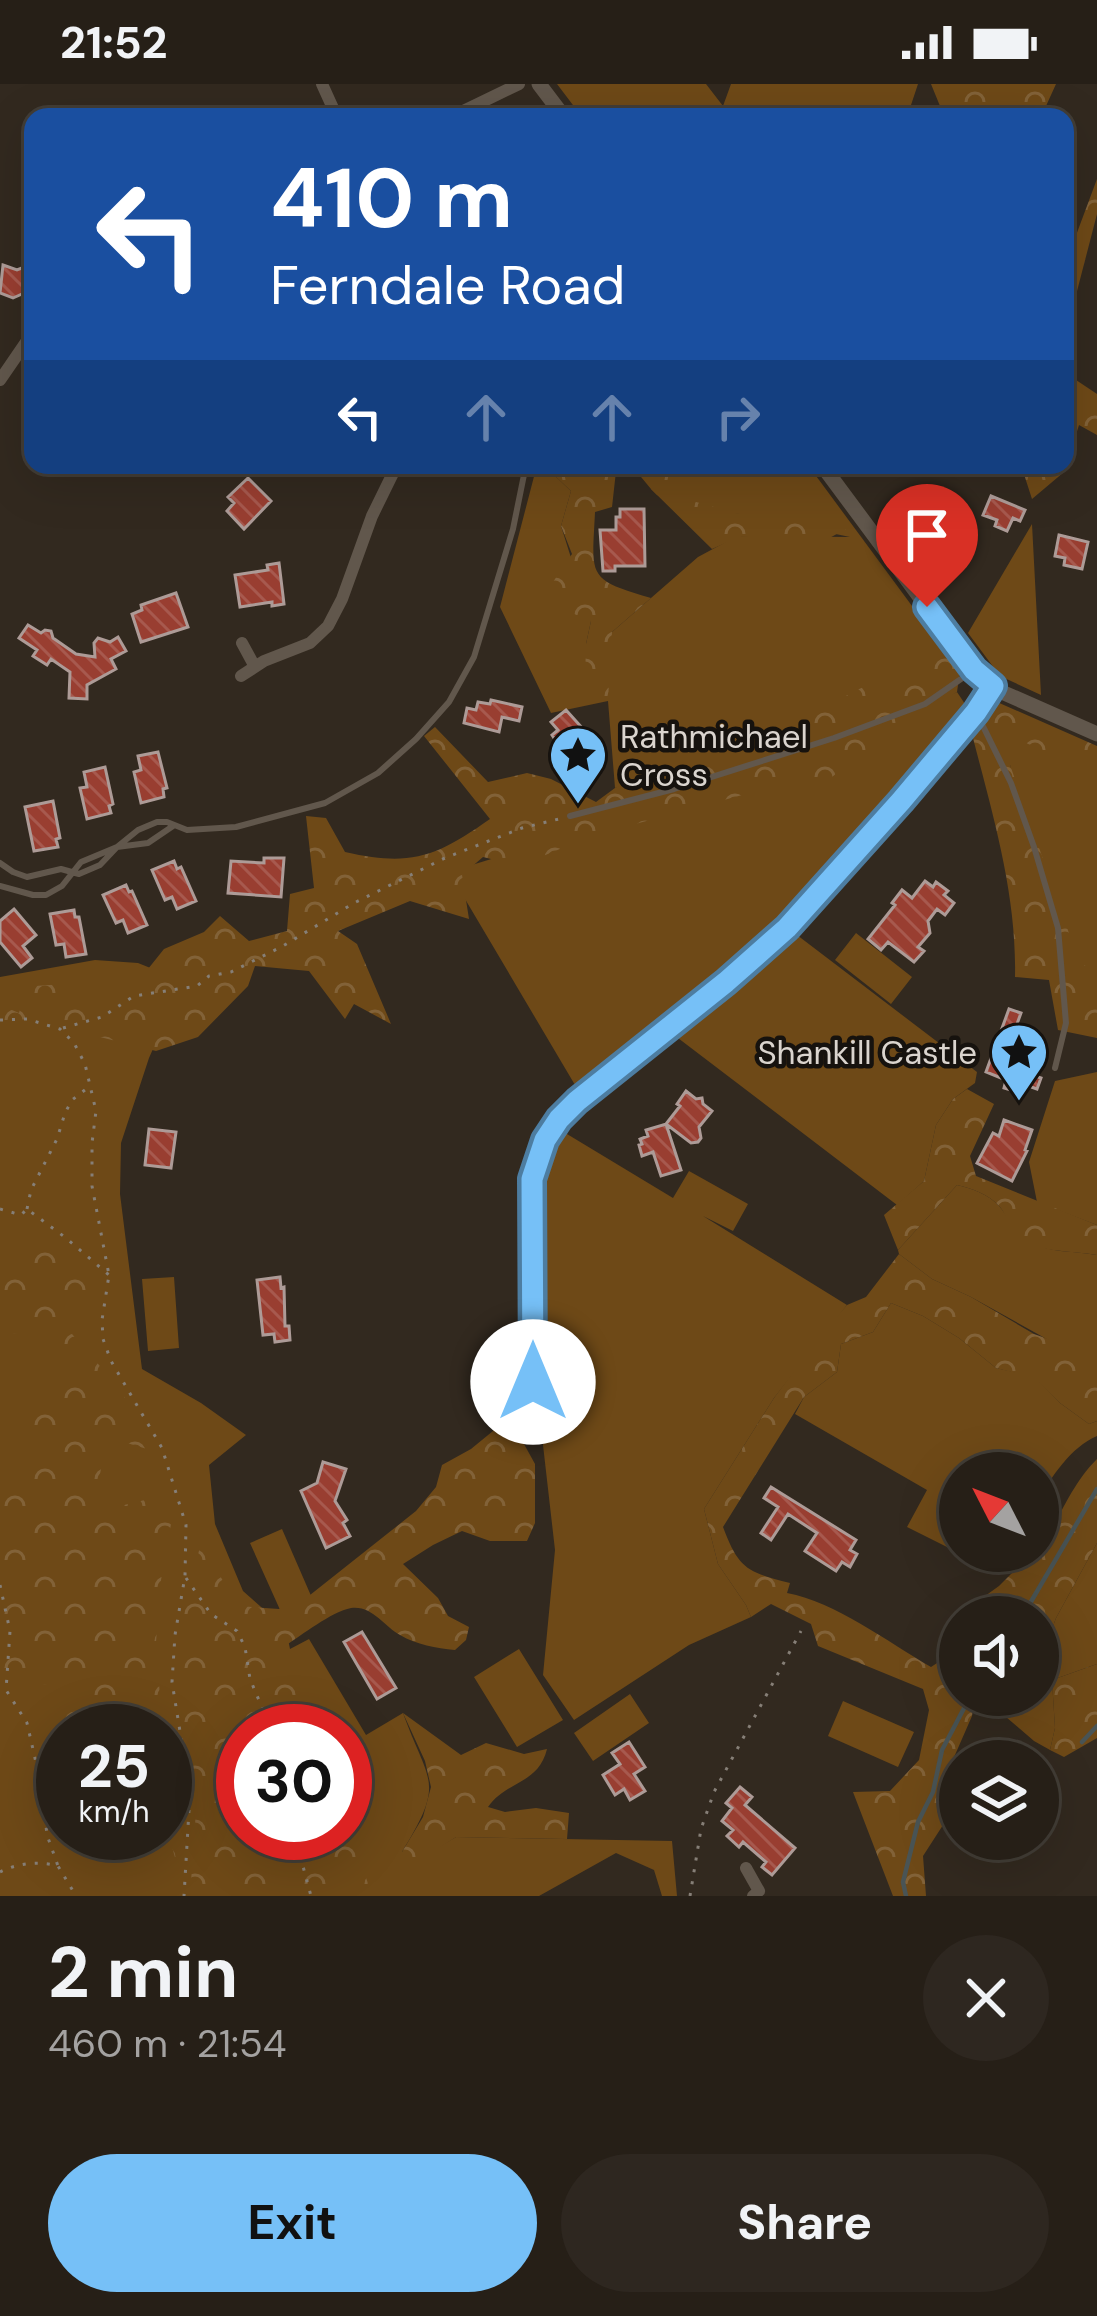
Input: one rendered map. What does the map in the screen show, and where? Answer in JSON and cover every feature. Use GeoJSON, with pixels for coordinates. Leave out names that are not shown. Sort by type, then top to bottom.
{"type":"FeatureCollection","features":[{"type":"Feature","properties":{"kind":"street"},"geometry":{"type":"LineString","coordinates":[[470,108],[519,84]]}},
{"type":"Feature","properties":{"kind":"street"},"geometry":{"type":"LineString","coordinates":[[539,84],[557,108]]}},
{"type":"Feature","properties":{"kind":"street"},"geometry":{"type":"LineString","coordinates":[[0,380],[24,345]]}},
{"type":"Feature","properties":{"kind":"street"},"geometry":{"type":"LineString","coordinates":[[242,676],[310,643],[328,626],[392,474]]}},
{"type":"Feature","properties":{"kind":"street"},"geometry":{"type":"LineString","coordinates":[[829,474],[974,670],[1004,693],[1097,734]]}},
{"type":"Feature","properties":{"kind":"street"},"geometry":{"type":"LineString","coordinates":[[242,643],[255,667]]}},
{"type":"Feature","properties":{"kind":"street"},"geometry":{"type":"LineString","coordinates":[[534,1437],[532,1179],[545,1140],[577,1101],[787,928],[901,801],[993,686]]}},
{"type":"Feature","properties":{"kind":"street"},"geometry":{"type":"LineString","coordinates":[[746,1868],[759,1891],[753,1896]]}},
{"type":"Feature","properties":{"kind":"lane"},"geometry":{"type":"LineString","coordinates":[[0,862],[27,877],[61,869],[89,872],[129,836],[157,822],[187,830],[219,830],[325,802],[378,773],[448,702],[474,658],[513,529],[524,474]]}},
{"type":"Feature","properties":{"kind":"lane"},"geometry":{"type":"LineString","coordinates":[[570,816],[834,739],[925,704],[974,670]]}},
{"type":"Feature","properties":{"kind":"lane"},"geometry":{"type":"LineString","coordinates":[[976,712],[1012,783],[1058,928],[1066,1023],[1055,1067]]}},
{"type":"Feature","properties":{"kind":"lane"},"geometry":{"type":"LineString","coordinates":[[117,847],[148,842],[173,826]]}},
{"type":"Feature","properties":{"kind":"lane"},"geometry":{"type":"LineString","coordinates":[[0,886],[46,895],[74,871]]}},
{"type":"Feature","properties":{"kind":"path"},"geometry":{"type":"LineString","coordinates":[[60,1029],[102,1017],[134,996],[197,986],[209,976],[231,972],[445,858],[522,828],[570,816]]}},
{"type":"Feature","properties":{"kind":"path"},"geometry":{"type":"LineString","coordinates":[[0,1020],[28,1019],[60,1029],[85,1064],[96,1111],[92,1186],[109,1275],[103,1339],[162,1448],[186,1525],[172,1682],[190,1792],[184,1896]]}},
{"type":"Feature","properties":{"kind":"path"},"geometry":{"type":"LineString","coordinates":[[0,1209],[21,1216],[28,1209],[31,1190],[65,1113],[72,1100],[91,1085]]}},
{"type":"Feature","properties":{"kind":"path"},"geometry":{"type":"LineString","coordinates":[[28,1209],[109,1275]]}},
{"type":"Feature","properties":{"kind":"path"},"geometry":{"type":"LineString","coordinates":[[185,1576],[211,1614],[237,1631],[261,1704]]}},
{"type":"Feature","properties":{"kind":"path"},"geometry":{"type":"LineString","coordinates":[[0,1585],[10,1631],[6,1690],[27,1723],[47,1835],[76,1896]]}},
{"type":"Feature","properties":{"kind":"path"},"geometry":{"type":"LineString","coordinates":[[690,1896],[701,1829],[714,1792],[801,1631]]}},
{"type":"Feature","properties":{"kind":"path"},"geometry":{"type":"LineString","coordinates":[[301,1860],[310,1896]]}},
{"type":"Feature","properties":{"kind":"path"},"geometry":{"type":"LineString","coordinates":[[0,1872],[23,1865],[58,1866]]}},
{"type":"Feature","properties":{"kind":"green space"},"geometry":{"type":"Polygon","coordinates":[[[557,84],[706,84],[723,106],[731,84],[918,84],[910,108],[575,108],[557,84]]]}},
{"type":"Feature","properties":{"kind":"green space"},"geometry":{"type":"Polygon","coordinates":[[[931,84],[1056,84],[1045,108],[940,106],[931,84]]]}},
{"type":"Feature","properties":{"kind":"green space"},"geometry":{"type":"Polygon","coordinates":[[[1097,179],[1097,214],[1074,303],[1074,241],[1097,179]]]}},
{"type":"Feature","properties":{"kind":"green space"},"geometry":{"type":"Polygon","coordinates":[[[1074,379],[1097,394],[1097,435],[1079,425],[1074,441],[1074,379]]]}},
{"type":"Feature","properties":{"kind":"green space"},"geometry":{"type":"Polygon","coordinates":[[[535,474],[553,474],[571,491],[561,526],[591,621],[586,644],[612,632],[698,557],[737,536],[850,537],[735,513],[715,523],[657,495],[651,489],[654,474],[815,474],[960,671],[615,788],[608,701],[551,713],[500,607],[535,474]]]}},
{"type":"Feature","properties":{"kind":"green space"},"geometry":{"type":"Polygon","coordinates":[[[553,474],[616,474],[612,507],[595,512],[594,563],[604,580],[651,598],[612,632],[608,700],[585,681],[591,621],[560,608],[553,582],[572,554],[561,526],[571,491],[553,474]]]}},
{"type":"Feature","properties":{"kind":"green space"},"geometry":{"type":"Polygon","coordinates":[[[639,474],[669,474],[675,496],[735,513],[822,516],[846,529],[822,542],[741,536],[712,549],[639,474]]]}},
{"type":"Feature","properties":{"kind":"green space"},"geometry":{"type":"Polygon","coordinates":[[[1024,474],[1062,474],[1032,499],[1024,474]]]}},
{"type":"Feature","properties":{"kind":"green space"},"geometry":{"type":"Polygon","coordinates":[[[1032,524],[1041,695],[1000,676],[968,633],[1032,524]]]}},
{"type":"Feature","properties":{"kind":"green space"},"geometry":{"type":"Polygon","coordinates":[[[942,646],[960,671],[957,692],[884,735],[832,777],[746,794],[591,836],[519,866],[483,857],[462,875],[469,919],[410,901],[338,931],[357,944],[391,1024],[354,1004],[345,1019],[309,971],[255,966],[248,986],[198,1037],[156,1051],[28,1019],[0,1022],[0,1005],[19,1013],[35,986],[78,983],[88,996],[118,994],[109,970],[140,979],[164,949],[204,932],[220,916],[249,941],[287,931],[290,894],[314,888],[306,816],[326,818],[345,852],[388,859],[438,850],[471,832],[490,819],[424,736],[435,727],[488,782],[527,773],[551,779],[596,802],[671,758],[767,737],[942,646]]]}},
{"type":"Feature","properties":{"kind":"green space"},"geometry":{"type":"Polygon","coordinates":[[[957,692],[967,707],[761,939],[575,1085],[449,872],[756,778],[957,692]]]}},
{"type":"Feature","properties":{"kind":"green space"},"geometry":{"type":"Polygon","coordinates":[[[997,702],[1097,746],[1097,772],[1016,739],[1010,765],[1078,959],[1097,977],[1097,1038],[1058,1030],[1049,980],[1015,977],[1008,886],[973,738],[997,702]]]}},
{"type":"Feature","properties":{"kind":"green space"},"geometry":{"type":"Polygon","coordinates":[[[997,705],[1097,755],[1097,983],[1092,986],[1042,912],[997,705]]]}},
{"type":"Feature","properties":{"kind":"green space"},"geometry":{"type":"Polygon","coordinates":[[[856,933],[912,977],[891,1004],[835,960],[856,933]]]}},
{"type":"Feature","properties":{"kind":"green space"},"geometry":{"type":"Polygon","coordinates":[[[797,935],[977,1072],[975,1083],[953,1099],[936,1125],[924,1181],[897,1205],[674,1035],[797,935]]]}},
{"type":"Feature","properties":{"kind":"green space"},"geometry":{"type":"Polygon","coordinates":[[[95,960],[138,963],[183,981],[149,1058],[121,1143],[120,1194],[142,1369],[246,1435],[209,1465],[215,1524],[243,1591],[286,1629],[290,1649],[309,1639],[348,1704],[216,1704],[216,1860],[372,1860],[372,1731],[403,1713],[429,1782],[424,1810],[402,1852],[413,1862],[456,1837],[672,1841],[677,1896],[662,1896],[654,1870],[616,1853],[539,1896],[0,1896],[0,977],[95,960]]]}},
{"type":"Feature","properties":{"kind":"green space"},"geometry":{"type":"Polygon","coordinates":[[[1097,1072],[1097,1225],[1037,1202],[1029,1162],[1055,1081],[1097,1072]]]}},
{"type":"Feature","properties":{"kind":"green space"},"geometry":{"type":"Polygon","coordinates":[[[967,1089],[994,1104],[970,1156],[976,1176],[1097,1225],[1097,1255],[1031,1245],[1014,1233],[991,1199],[957,1185],[898,1250],[884,1215],[924,1181],[936,1125],[953,1099],[967,1089]]]}},
{"type":"Feature","properties":{"kind":"green space"},"geometry":{"type":"Polygon","coordinates":[[[562,1131],[673,1198],[689,1171],[748,1204],[733,1231],[703,1216],[847,1305],[774,1398],[704,1509],[718,1564],[751,1617],[689,1645],[574,1720],[543,1675],[555,1550],[543,1445],[540,1260],[547,1156],[562,1131]]]}},
{"type":"Feature","properties":{"kind":"green space"},"geometry":{"type":"Polygon","coordinates":[[[957,1185],[991,1199],[1015,1232],[1032,1243],[1097,1255],[1097,1367],[932,1279],[899,1254],[957,1185]]]}},
{"type":"Feature","properties":{"kind":"green space"},"geometry":{"type":"Polygon","coordinates":[[[21,1237],[40,1248],[59,1240],[79,1257],[86,1269],[88,1298],[72,1334],[119,1388],[157,1452],[107,1437],[100,1474],[120,1506],[153,1498],[171,1524],[156,1642],[160,1704],[72,1704],[76,1683],[26,1685],[0,1673],[0,1487],[38,1469],[44,1450],[0,1421],[0,1413],[27,1408],[72,1359],[30,1334],[0,1336],[0,1246],[21,1237]]]}},
{"type":"Feature","properties":{"kind":"green space"},"geometry":{"type":"Polygon","coordinates":[[[899,1254],[932,1279],[1034,1334],[1090,1354],[1097,1362],[1097,1421],[1089,1424],[1035,1378],[996,1368],[959,1338],[891,1303],[873,1332],[841,1344],[837,1372],[804,1397],[723,1527],[740,1561],[764,1576],[790,1583],[787,1593],[842,1614],[931,1667],[939,1662],[939,1716],[972,1716],[962,1740],[939,1740],[939,1831],[923,1856],[926,1896],[893,1896],[853,1792],[890,1791],[919,1760],[929,1710],[923,1689],[818,1646],[811,1624],[771,1604],[751,1617],[718,1564],[704,1509],[774,1398],[821,1335],[847,1305],[866,1297],[899,1254]]]}},
{"type":"Feature","properties":{"kind":"green space"},"geometry":{"type":"Polygon","coordinates":[[[174,1277],[179,1348],[148,1351],[142,1279],[174,1277]]]}},
{"type":"Feature","properties":{"kind":"green space"},"geometry":{"type":"Polygon","coordinates":[[[891,1303],[923,1316],[996,1368],[1035,1377],[1089,1424],[1097,1421],[1097,1436],[1059,1469],[1059,1452],[939,1452],[939,1543],[907,1527],[927,1490],[795,1414],[804,1397],[837,1372],[841,1344],[873,1332],[891,1303]]]}},
{"type":"Feature","properties":{"kind":"green space"},"geometry":{"type":"Polygon","coordinates":[[[516,1350],[519,1435],[535,1464],[535,1523],[527,1541],[490,1541],[462,1531],[403,1564],[438,1598],[448,1616],[469,1627],[466,1640],[455,1650],[427,1646],[400,1635],[365,1610],[343,1610],[285,1646],[305,1704],[216,1704],[216,1860],[360,1860],[369,1896],[190,1896],[197,1796],[192,1704],[180,1704],[176,1685],[183,1606],[201,1544],[238,1606],[279,1609],[305,1599],[416,1511],[436,1487],[442,1465],[493,1431],[501,1416],[503,1376],[516,1350]]]}},
{"type":"Feature","properties":{"kind":"green space"},"geometry":{"type":"Polygon","coordinates":[[[1097,1459],[1097,1543],[1059,1613],[1059,1596],[985,1596],[1013,1572],[1059,1572],[1059,1515],[1097,1459]]]}},
{"type":"Feature","properties":{"kind":"green space"},"geometry":{"type":"Polygon","coordinates":[[[282,1529],[312,1598],[281,1612],[250,1543],[282,1529]]]}},
{"type":"Feature","properties":{"kind":"green space"},"geometry":{"type":"Polygon","coordinates":[[[1097,1543],[1097,1664],[1059,1678],[1059,1613],[1097,1543]]]}},
{"type":"Feature","properties":{"kind":"green space"},"geometry":{"type":"Polygon","coordinates":[[[519,1649],[563,1720],[517,1747],[474,1677],[519,1649]]]}},
{"type":"Feature","properties":{"kind":"green space"},"geometry":{"type":"Polygon","coordinates":[[[1097,1664],[1097,1738],[1064,1757],[1059,1754],[1059,1740],[1052,1740],[1054,1716],[1059,1716],[1059,1678],[1097,1664]]]}},
{"type":"Feature","properties":{"kind":"green space"},"geometry":{"type":"Polygon","coordinates":[[[630,1694],[649,1723],[593,1761],[574,1733],[630,1694]]]}},
{"type":"Feature","properties":{"kind":"green space"},"geometry":{"type":"Polygon","coordinates":[[[843,1701],[914,1732],[898,1767],[828,1736],[843,1701]]]}},
{"type":"Feature","properties":{"kind":"green space"},"geometry":{"type":"Polygon","coordinates":[[[403,1713],[461,1755],[486,1743],[524,1754],[547,1749],[537,1769],[488,1807],[505,1812],[536,1808],[569,1813],[567,1839],[456,1837],[392,1878],[423,1817],[431,1787],[403,1713]]]}},
{"type":"Feature","properties":{"kind":"green space"},"geometry":{"type":"Polygon","coordinates":[[[1054,1716],[1052,1740],[1033,1740],[1006,1717],[1054,1716]]]}},
{"type":"Feature","properties":{"kind":"building"},"geometry":{"type":"Polygon","coordinates":[[[3,265],[24,267],[24,293],[13,298],[0,293],[3,265]]]}},
{"type":"Feature","properties":{"kind":"building"},"geometry":{"type":"Polygon","coordinates":[[[248,478],[271,501],[244,529],[227,511],[234,503],[228,497],[248,478]]]}},
{"type":"Feature","properties":{"kind":"building"},"geometry":{"type":"Polygon","coordinates":[[[991,496],[1025,510],[1020,521],[1013,518],[1007,531],[995,526],[997,520],[983,515],[991,496]]]}},
{"type":"Feature","properties":{"kind":"building"},"geometry":{"type":"Polygon","coordinates":[[[620,509],[644,509],[645,566],[603,571],[600,530],[616,530],[620,509]]]}},
{"type":"Feature","properties":{"kind":"building"},"geometry":{"type":"Polygon","coordinates":[[[1059,535],[1088,542],[1082,569],[1064,565],[1065,558],[1055,556],[1059,535]]]}},
{"type":"Feature","properties":{"kind":"building"},"geometry":{"type":"Polygon","coordinates":[[[279,563],[284,604],[240,607],[235,575],[268,570],[267,565],[279,563]]]}},
{"type":"Feature","properties":{"kind":"building"},"geometry":{"type":"Polygon","coordinates":[[[176,593],[188,627],[141,642],[132,614],[142,610],[141,605],[176,593]]]}},
{"type":"Feature","properties":{"kind":"building"},"geometry":{"type":"Polygon","coordinates":[[[28,625],[41,633],[51,631],[53,638],[76,654],[95,657],[98,638],[110,642],[118,637],[126,651],[111,659],[116,669],[87,685],[87,699],[69,698],[70,672],[51,659],[47,665],[33,656],[37,650],[19,638],[28,625]]]}},
{"type":"Feature","properties":{"kind":"building"},"geometry":{"type":"Polygon","coordinates":[[[491,700],[522,707],[519,721],[502,717],[499,732],[464,723],[467,708],[476,710],[478,702],[490,704],[491,700]]]}},
{"type":"Feature","properties":{"kind":"building"},"geometry":{"type":"Polygon","coordinates":[[[566,710],[596,749],[581,760],[573,750],[566,756],[552,735],[558,730],[551,722],[566,710]]]}},
{"type":"Feature","properties":{"kind":"building"},"geometry":{"type":"Polygon","coordinates":[[[158,752],[167,788],[164,797],[141,803],[134,772],[141,770],[138,756],[158,752]]]}},
{"type":"Feature","properties":{"kind":"building"},"geometry":{"type":"Polygon","coordinates":[[[105,767],[111,813],[87,819],[80,788],[87,787],[84,772],[105,767]]]}},
{"type":"Feature","properties":{"kind":"building"},"geometry":{"type":"Polygon","coordinates":[[[53,801],[58,847],[34,851],[25,807],[53,801]]]}},
{"type":"Feature","properties":{"kind":"building"},"geometry":{"type":"Polygon","coordinates":[[[264,858],[284,858],[281,897],[228,893],[231,861],[264,863],[264,858]]]}},
{"type":"Feature","properties":{"kind":"building"},"geometry":{"type":"Polygon","coordinates":[[[174,861],[196,901],[177,909],[172,897],[165,900],[152,870],[174,861]]]}},
{"type":"Feature","properties":{"kind":"building"},"geometry":{"type":"Polygon","coordinates":[[[925,881],[948,891],[944,895],[954,903],[945,915],[937,909],[928,921],[930,933],[918,947],[924,951],[914,962],[888,942],[881,950],[868,939],[902,890],[912,898],[925,881]]]}},
{"type":"Feature","properties":{"kind":"building"},"geometry":{"type":"Polygon","coordinates":[[[126,885],[147,925],[128,933],[123,920],[116,923],[103,895],[126,885]]]}},
{"type":"Feature","properties":{"kind":"building"},"geometry":{"type":"Polygon","coordinates":[[[14,909],[36,935],[23,946],[32,958],[21,967],[0,942],[0,921],[14,909]]]}},
{"type":"Feature","properties":{"kind":"building"},"geometry":{"type":"Polygon","coordinates":[[[74,910],[86,954],[66,957],[64,944],[56,945],[50,914],[74,910]]]}},
{"type":"Feature","properties":{"kind":"building"},"geometry":{"type":"Polygon","coordinates":[[[1009,1009],[1021,1013],[1002,1065],[1041,1078],[1037,1089],[1020,1083],[1017,1092],[1004,1088],[1006,1080],[986,1072],[1009,1009]]]}},
{"type":"Feature","properties":{"kind":"building"},"geometry":{"type":"Polygon","coordinates":[[[686,1091],[702,1098],[712,1111],[699,1127],[698,1142],[691,1143],[666,1124],[686,1091]]]}},
{"type":"Feature","properties":{"kind":"building"},"geometry":{"type":"Polygon","coordinates":[[[1004,1120],[1032,1130],[1012,1181],[977,1163],[993,1133],[999,1136],[1004,1120]]]}},
{"type":"Feature","properties":{"kind":"building"},"geometry":{"type":"Polygon","coordinates":[[[666,1124],[681,1170],[661,1176],[653,1152],[642,1156],[639,1145],[648,1136],[646,1130],[666,1124]]]}},
{"type":"Feature","properties":{"kind":"building"},"geometry":{"type":"Polygon","coordinates":[[[149,1129],[176,1132],[171,1168],[145,1165],[149,1129]]]}},
{"type":"Feature","properties":{"kind":"building"},"geometry":{"type":"Polygon","coordinates":[[[280,1277],[290,1340],[275,1342],[274,1334],[263,1335],[257,1280],[280,1277]]]}},
{"type":"Feature","properties":{"kind":"building"},"geometry":{"type":"Polygon","coordinates":[[[323,1462],[346,1469],[335,1501],[350,1536],[326,1548],[301,1491],[317,1483],[323,1462]]]}},
{"type":"Feature","properties":{"kind":"building"},"geometry":{"type":"Polygon","coordinates":[[[771,1487],[856,1540],[850,1550],[857,1554],[850,1567],[842,1562],[836,1571],[805,1551],[817,1533],[788,1514],[771,1540],[761,1533],[778,1507],[764,1498],[771,1487]]]}},
{"type":"Feature","properties":{"kind":"building"},"geometry":{"type":"Polygon","coordinates":[[[362,1632],[396,1688],[377,1699],[344,1642],[362,1632]]]}},
{"type":"Feature","properties":{"kind":"building"},"geometry":{"type":"Polygon","coordinates":[[[629,1742],[645,1767],[634,1774],[645,1791],[630,1800],[624,1789],[615,1795],[603,1775],[620,1764],[612,1753],[629,1742]]]}},
{"type":"Feature","properties":{"kind":"building"},"geometry":{"type":"Polygon","coordinates":[[[740,1787],[752,1797],[745,1805],[795,1848],[772,1875],[762,1867],[766,1862],[743,1842],[739,1847],[727,1836],[733,1830],[722,1821],[732,1808],[726,1803],[740,1787]]]}},
{"type":"Feature","properties":{"kind":"waterway"},"geometry":{"type":"LineString","coordinates":[[1034,1596],[1097,1489]]}},
{"type":"Feature","properties":{"kind":"waterway"},"geometry":{"type":"LineString","coordinates":[[906,1896],[903,1882],[918,1822],[933,1792],[942,1750],[960,1716]]}},
{"type":"Feature","properties":{"kind":"waterway"},"geometry":{"type":"LineString","coordinates":[[1082,1742],[1097,1726]]}},
{"type":"Feature","properties":{"kind":"place","name":"Rathmichael Cross"},"geometry":{"type":"Point","coordinates":[578,806]}},
{"type":"Feature","properties":{"kind":"place","name":"Shankill Castle"},"geometry":{"type":"Point","coordinates":[1019,1103]}},
{"type":"Feature","properties":{"kind":"route"},"geometry":{"type":"LineString","coordinates":[[533,1382],[532,1179],[545,1140],[577,1101],[787,928],[976,712],[993,686],[974,670],[927,607]]}}]}
